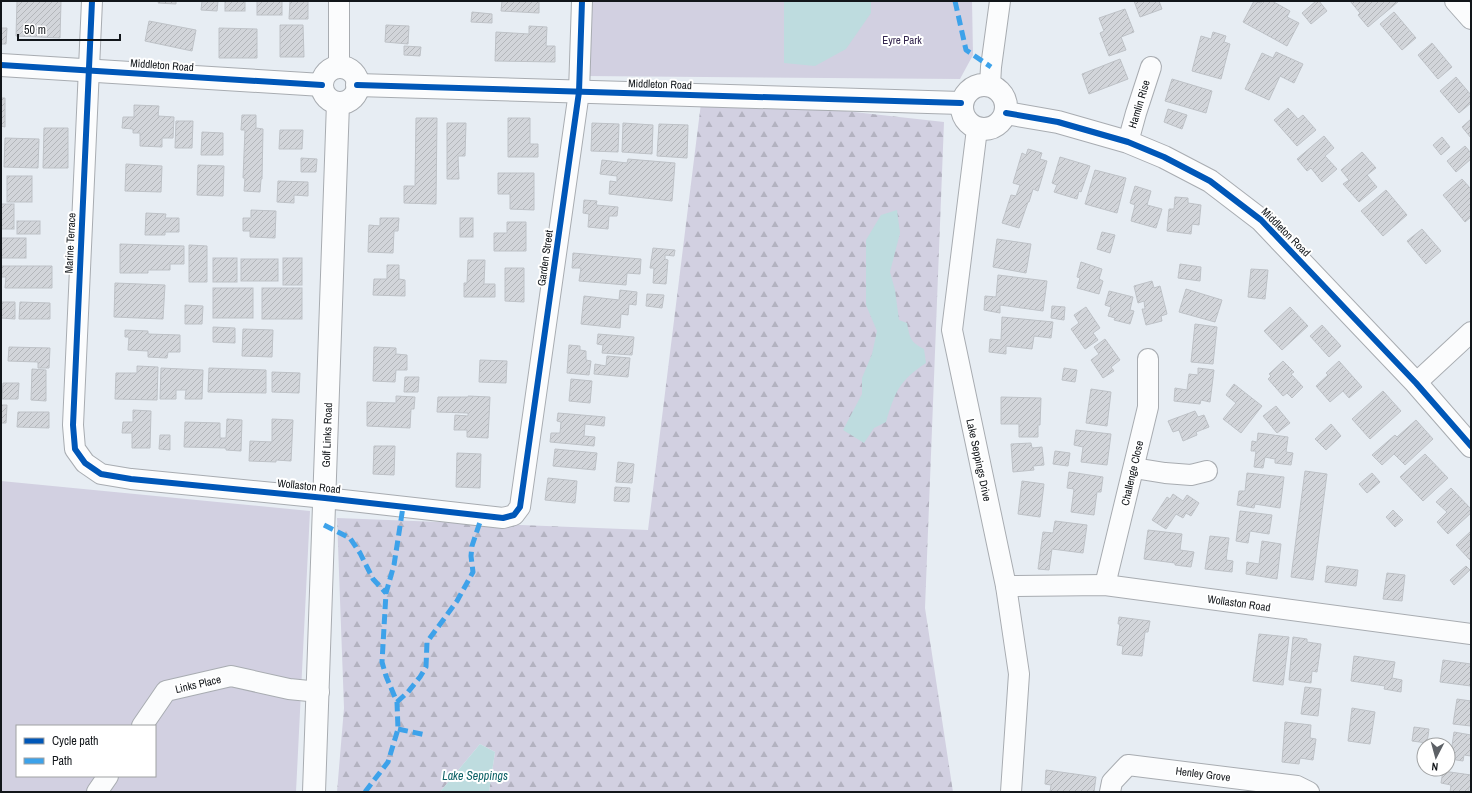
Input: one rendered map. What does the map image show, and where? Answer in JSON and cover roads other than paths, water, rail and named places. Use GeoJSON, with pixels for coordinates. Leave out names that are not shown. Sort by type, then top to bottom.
{"type":"FeatureCollection","features":[{"type":"Feature","properties":{"kind":"main road","name":"Middleton Road"},"geometry":{"type":"LineString","coordinates":[[1,65],[322,85]]}},
{"type":"Feature","properties":{"kind":"main road"},"geometry":{"type":"LineString","coordinates":[[339,67],[348,69],[355,76],[358,86],[356,93],[351,98],[345,102],[338,103],[326,97],[322,85],[323,78],[327,73],[339,67]]}},
{"type":"Feature","properties":{"kind":"main road"},"geometry":{"type":"LineString","coordinates":[[981,85],[990,85],[998,89],[1004,96],[1006,113],[1002,121],[995,127],[986,130],[978,129],[970,125],[964,119],[961,111],[962,103],[965,94],[972,88],[981,85]]}},
{"type":"Feature","properties":{"kind":"main road","name":"Middleton Road"},"geometry":{"type":"LineString","coordinates":[[358,86],[962,103]]}},
{"type":"Feature","properties":{"kind":"main road","name":"Golf Links Road"},"geometry":{"type":"LineString","coordinates":[[314,792],[319,692],[338,103]]}},
{"type":"Feature","properties":{"kind":"main road","name":"Middleton Road"},"geometry":{"type":"LineString","coordinates":[[1006,113],[1058,122],[1128,142],[1164,157],[1210,181],[1262,220],[1416,383],[1471,446]]}},
{"type":"Feature","properties":{"kind":"street","name":"Marine Terrace"},"geometry":{"type":"LineString","coordinates":[[92,1],[72,425],[75,449],[85,463],[101,474]]}},
{"type":"Feature","properties":{"kind":"street"},"geometry":{"type":"LineString","coordinates":[[339,1],[339,67]]}},
{"type":"Feature","properties":{"kind":"street","name":"Garden Street"},"geometry":{"type":"LineString","coordinates":[[514,515],[520,507],[579,92],[582,1]]}},
{"type":"Feature","properties":{"kind":"street"},"geometry":{"type":"LineString","coordinates":[[990,85],[1000,1]]}},
{"type":"Feature","properties":{"kind":"street"},"geometry":{"type":"LineString","coordinates":[[1455,1],[1471,19]]}},
{"type":"Feature","properties":{"kind":"street","name":"Hamlin Rise"},"geometry":{"type":"LineString","coordinates":[[1128,142],[1151,66]]}},
{"type":"Feature","properties":{"kind":"street","name":"Lake Seppings Drive"},"geometry":{"type":"LineString","coordinates":[[978,129],[952,330],[1006,586],[1019,674],[1011,792]]}},
{"type":"Feature","properties":{"kind":"street"},"geometry":{"type":"LineString","coordinates":[[1416,383],[1471,332]]}},
{"type":"Feature","properties":{"kind":"street","name":"Challenge Close"},"geometry":{"type":"LineString","coordinates":[[1105,585],[1148,407],[1148,359]]}},
{"type":"Feature","properties":{"kind":"street"},"geometry":{"type":"LineString","coordinates":[[1134,468],[1165,474],[1191,475],[1207,471]]}},
{"type":"Feature","properties":{"kind":"street","name":"Wollaston Road"},"geometry":{"type":"LineString","coordinates":[[101,474],[131,479],[325,498],[503,518],[514,515]]}},
{"type":"Feature","properties":{"kind":"street","name":"Wollaston Road"},"geometry":{"type":"LineString","coordinates":[[1006,586],[1105,585],[1471,634]]}},
{"type":"Feature","properties":{"kind":"street","name":"Links Place"},"geometry":{"type":"LineString","coordinates":[[143,725],[166,691],[231,676],[289,689],[319,692]]}},
{"type":"Feature","properties":{"kind":"street","name":"Henley Grove"},"geometry":{"type":"LineString","coordinates":[[1110,792],[1112,782],[1128,765],[1297,786],[1309,792]]}},
{"type":"Feature","properties":{"kind":"street"},"geometry":{"type":"LineString","coordinates":[[97,792],[107,777]]}},
{"type":"Feature","properties":{"kind":"water"},"geometry":{"type":"Polygon","coordinates":[[[784,1],[871,1],[871,13],[846,49],[815,66],[784,63],[784,1]]]}},
{"type":"Feature","properties":{"kind":"water"},"geometry":{"type":"Polygon","coordinates":[[[897,210],[900,233],[890,272],[895,290],[899,320],[907,323],[911,339],[924,349],[926,363],[917,369],[899,388],[895,395],[886,422],[874,428],[864,443],[843,430],[862,394],[862,378],[872,354],[877,331],[866,305],[866,240],[881,215],[897,210]]]}},
{"type":"Feature","properties":{"kind":"water","name":"Lake Seppings"},"geometry":{"type":"Polygon","coordinates":[[[480,744],[495,752],[489,792],[440,792],[480,744]]]}},
{"type":"Feature","properties":{"kind":"park label","name":"Eyre Park"},"geometry":{"type":"Point","coordinates":[902,40]}}]}
